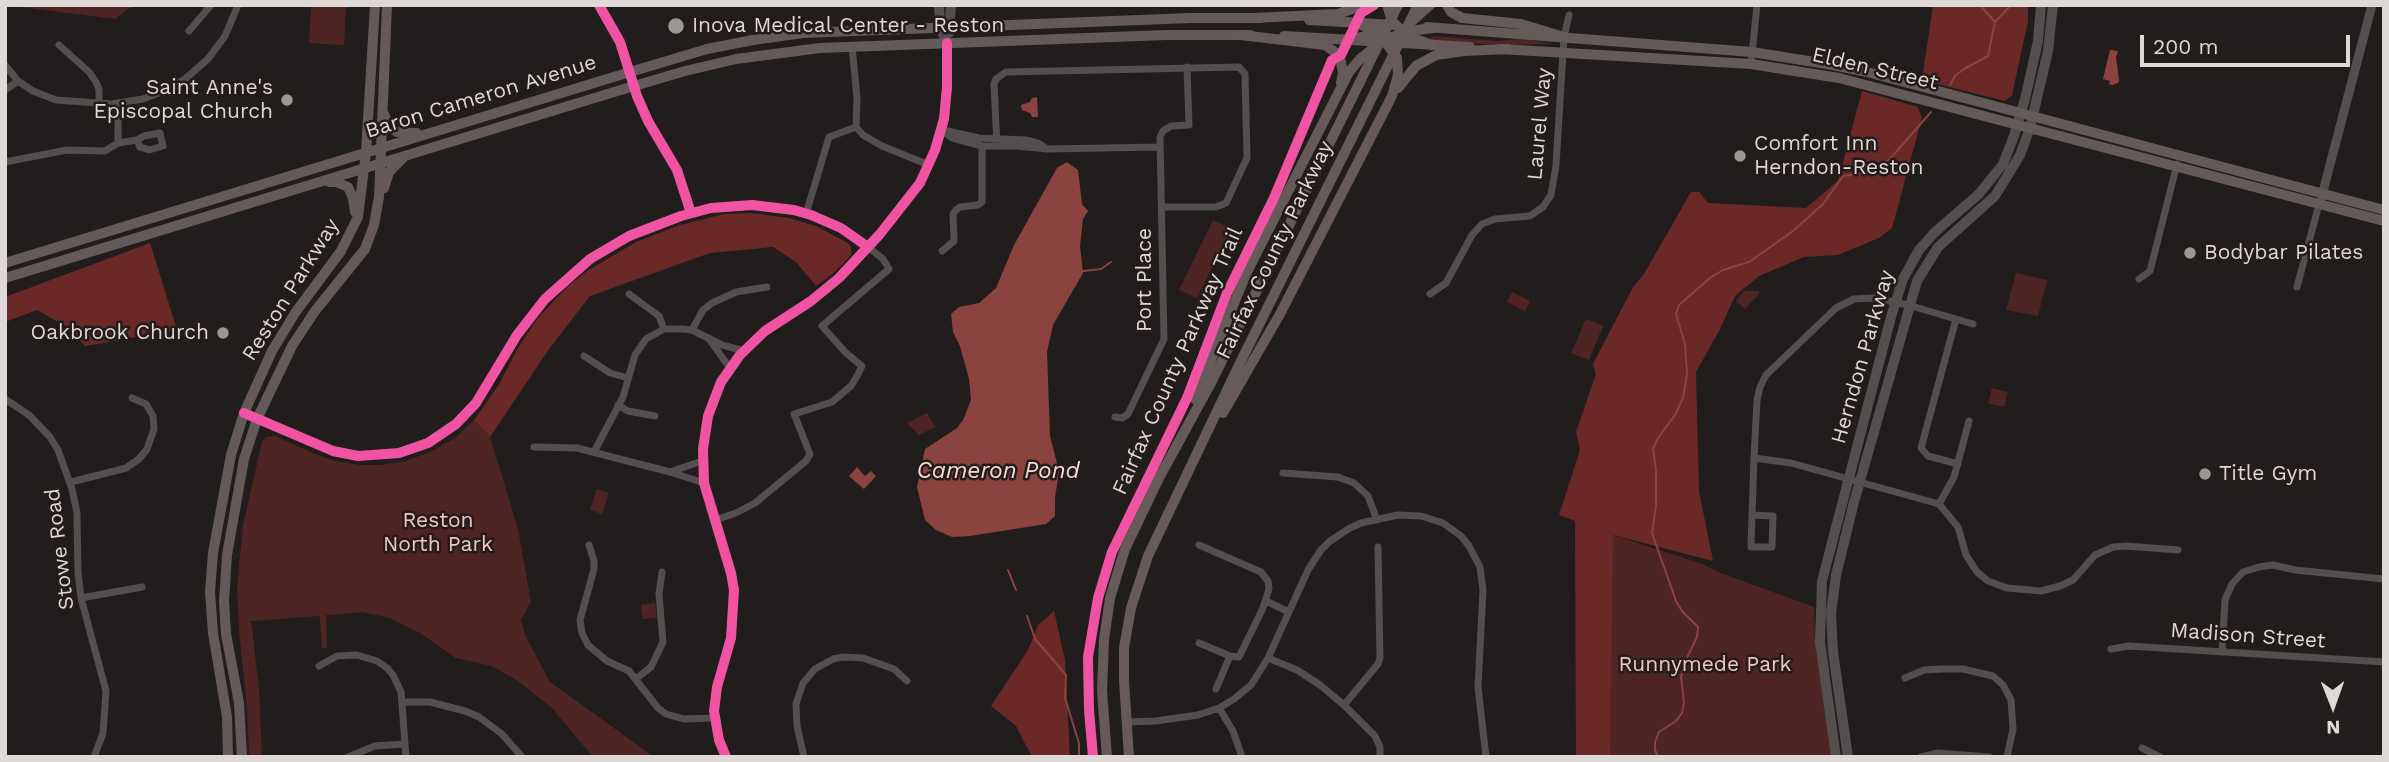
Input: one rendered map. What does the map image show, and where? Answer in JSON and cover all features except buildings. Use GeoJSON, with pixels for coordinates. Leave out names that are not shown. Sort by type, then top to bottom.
{"type":"FeatureCollection","features":[{"type":"Feature","properties":{"kind":"highway"},"geometry":{"type":"LineString","coordinates":[[1252,18],[1338,14],[1363,5]]}},
{"type":"Feature","properties":{"kind":"highway"},"geometry":{"type":"LineString","coordinates":[[1387,5],[1388,12],[1401,28],[1432,45]]}},
{"type":"Feature","properties":{"kind":"highway","name":"Fairfax County Parkway"},"geometry":{"type":"LineString","coordinates":[[1107,757],[1102,662],[1110,598],[1125,549],[1164,468],[1212,381],[1398,5]]}},
{"type":"Feature","properties":{"kind":"highway","name":"Fairfax County Parkway"},"geometry":{"type":"LineString","coordinates":[[1129,757],[1124,673],[1126,632],[1140,577],[1240,363],[1418,5]]}},
{"type":"Feature","properties":{"kind":"highway"},"geometry":{"type":"LineString","coordinates":[[1164,468],[1196,398],[1239,288],[1339,89],[1360,59],[1382,39],[1418,17],[1430,5]]}},
{"type":"Feature","properties":{"kind":"highway"},"geometry":{"type":"LineString","coordinates":[[1447,5],[1457,16],[1468,20],[1521,24],[1564,37]]}},
{"type":"Feature","properties":{"kind":"highway"},"geometry":{"type":"LineString","coordinates":[[1168,514],[1280,314],[1392,96],[1398,75],[1398,63],[1382,39],[1357,22]]}},
{"type":"Feature","properties":{"kind":"highway"},"geometry":{"type":"LineString","coordinates":[[1241,35],[1317,43],[1330,48],[1339,57],[1343,67],[1339,89]]}},
{"type":"Feature","properties":{"kind":"highway"},"geometry":{"type":"LineString","coordinates":[[1347,39],[1382,39]]}},
{"type":"Feature","properties":{"kind":"highway"},"geometry":{"type":"LineString","coordinates":[[1392,96],[1416,66],[1436,55],[1508,50]]}},
{"type":"Feature","properties":{"kind":"main road","name":"Reston Parkway"},"geometry":{"type":"LineString","coordinates":[[228,757],[227,717],[211,619],[211,578],[231,454],[244,412],[284,330],[341,251],[355,225],[366,152],[375,5]]}},
{"type":"Feature","properties":{"kind":"main road","name":"Reston Parkway"},"geometry":{"type":"LineString","coordinates":[[242,757],[239,703],[226,634],[224,586],[230,531],[244,459],[257,419],[292,346],[309,319],[365,249],[377,211],[387,5]]}},
{"type":"Feature","properties":{"kind":"main road"},"geometry":{"type":"LineString","coordinates":[[939,5],[947,43]]}},
{"type":"Feature","properties":{"kind":"main road"},"geometry":{"type":"LineString","coordinates":[[945,27],[951,5]]}},
{"type":"Feature","properties":{"kind":"main road","name":"Herndon Parkway"},"geometry":{"type":"LineString","coordinates":[[1836,757],[1820,642],[1820,604],[1825,567],[1848,478],[1903,279],[1919,250],[1935,232],[1986,187],[2003,164],[2019,119],[2038,41],[2041,5]]}},
{"type":"Feature","properties":{"kind":"main road","name":"Herndon Parkway"},"geometry":{"type":"LineString","coordinates":[[1848,757],[1833,652],[1831,613],[1838,562],[1908,305],[1929,258],[1947,238],[1986,205],[2003,186],[2015,166],[2033,116],[2048,51],[2053,5]]}},
{"type":"Feature","properties":{"kind":"main road","name":"Baron Cameron Avenue"},"geometry":{"type":"LineString","coordinates":[[5,263],[707,49],[753,40],[803,33],[1191,18],[1357,22]]}},
{"type":"Feature","properties":{"kind":"main road","name":"Elden Street"},"geometry":{"type":"LineString","coordinates":[[1357,22],[1401,28],[1434,28],[1752,52],[1867,72],[2019,119],[2030,128],[2178,161],[2321,199],[2384,221]]}},
{"type":"Feature","properties":{"kind":"main road","name":"Baron Cameron Avenue"},"geometry":{"type":"LineString","coordinates":[[5,278],[634,86],[756,55],[852,46],[1241,35],[1347,39]]}},
{"type":"Feature","properties":{"kind":"main road","name":"Elden Street"},"geometry":{"type":"LineString","coordinates":[[1382,39],[1432,45],[1751,64],[1807,72],[2019,119],[2033,116],[2178,161]]}},
{"type":"Feature","properties":{"kind":"main road"},"geometry":{"type":"LineString","coordinates":[[383,105],[386,121],[397,132],[430,133]]}},
{"type":"Feature","properties":{"kind":"main road"},"geometry":{"type":"LineString","coordinates":[[377,211],[389,172],[408,155]]}},
{"type":"Feature","properties":{"kind":"main road"},"geometry":{"type":"LineString","coordinates":[[313,184],[337,182],[348,187],[355,206],[355,225]]}},
{"type":"Feature","properties":{"kind":"main road","name":"Elden Street"},"geometry":{"type":"LineString","coordinates":[[2321,199],[2384,210]]}},
{"type":"Feature","properties":{"kind":"street"},"geometry":{"type":"LineString","coordinates":[[189,31],[211,5]]}},
{"type":"Feature","properties":{"kind":"street"},"geometry":{"type":"LineString","coordinates":[[5,65],[18,81],[33,91],[56,100],[118,103],[157,94],[171,88],[208,59],[225,36],[237,5]]}},
{"type":"Feature","properties":{"kind":"street"},"geometry":{"type":"LineString","coordinates":[[599,5],[620,43],[648,121],[677,170],[691,214]]}},
{"type":"Feature","properties":{"kind":"street"},"geometry":{"type":"LineString","coordinates":[[1751,64],[1757,5]]}},
{"type":"Feature","properties":{"kind":"street"},"geometry":{"type":"LineString","coordinates":[[2297,287],[2372,5]]}},
{"type":"Feature","properties":{"kind":"street","name":"Laurel Way"},"geometry":{"type":"LineString","coordinates":[[1430,293],[1446,283],[1472,235],[1482,225],[1495,219],[1530,216],[1548,201],[1555,181],[1564,37],[1569,15]]}},
{"type":"Feature","properties":{"kind":"street"},"geometry":{"type":"LineString","coordinates":[[726,757],[719,740],[715,718],[718,687],[732,638],[735,607],[731,573],[704,483],[702,461],[708,416],[730,369],[744,351],[765,331],[825,290],[868,247],[911,197],[929,165],[941,130],[947,88],[947,43]]}},
{"type":"Feature","properties":{"kind":"street"},"geometry":{"type":"LineString","coordinates":[[58,45],[89,72],[96,82],[99,104]]}},
{"type":"Feature","properties":{"kind":"street"},"geometry":{"type":"LineString","coordinates":[[852,46],[857,98],[856,127],[863,135],[882,146],[929,165]]}},
{"type":"Feature","properties":{"kind":"street"},"geometry":{"type":"LineString","coordinates":[[997,142],[994,84],[996,79],[1006,72],[1187,67],[1236,66],[1243,71],[1247,158],[1226,203],[1222,206],[1162,207],[1160,137],[1163,131],[1171,126],[1189,125],[1187,67]]}},
{"type":"Feature","properties":{"kind":"street"},"geometry":{"type":"LineString","coordinates":[[5,90],[18,81]]}},
{"type":"Feature","properties":{"kind":"street"},"geometry":{"type":"LineString","coordinates":[[118,103],[118,143]]}},
{"type":"Feature","properties":{"kind":"street"},"geometry":{"type":"LineString","coordinates":[[806,214],[829,136],[856,127]]}},
{"type":"Feature","properties":{"kind":"street"},"geometry":{"type":"LineString","coordinates":[[941,130],[1047,149],[1160,147]]}},
{"type":"Feature","properties":{"kind":"street"},"geometry":{"type":"LineString","coordinates":[[941,130],[953,138],[982,146],[997,142]]}},
{"type":"Feature","properties":{"kind":"street"},"geometry":{"type":"LineString","coordinates":[[5,162],[67,150],[104,151],[118,143],[137,140]]}},
{"type":"Feature","properties":{"kind":"street"},"geometry":{"type":"LineString","coordinates":[[942,251],[954,241],[953,214],[956,210],[960,206],[978,205],[982,202],[982,146]]}},
{"type":"Feature","properties":{"kind":"street"},"geometry":{"type":"LineString","coordinates":[[2139,279],[2150,271],[2178,161]]}},
{"type":"Feature","properties":{"kind":"street"},"geometry":{"type":"LineString","coordinates":[[244,412],[315,445],[345,454],[391,454],[428,443],[456,424],[476,403],[529,318],[566,278],[590,259],[629,236],[711,208],[752,205],[806,214],[841,228],[883,259],[889,269],[822,326],[846,353],[862,366],[851,386],[832,402],[794,414],[810,454],[806,461],[754,503],[715,520]]}},
{"type":"Feature","properties":{"kind":"street","name":"Port Place"},"geometry":{"type":"LineString","coordinates":[[1115,417],[1122,418],[1128,414],[1164,339],[1162,207]]}},
{"type":"Feature","properties":{"kind":"street"},"geometry":{"type":"LineString","coordinates":[[692,330],[703,310],[712,303],[736,292],[767,287]]}},
{"type":"Feature","properties":{"kind":"street"},"geometry":{"type":"LineString","coordinates":[[629,294],[659,316],[664,329]]}},
{"type":"Feature","properties":{"kind":"street"},"geometry":{"type":"LineString","coordinates":[[1752,515],[1773,516],[1772,547],[1751,547],[1752,515],[1754,458],[1757,400],[1760,387],[1766,375],[1827,316],[1844,303],[1863,298],[1908,305],[1973,324]]}},
{"type":"Feature","properties":{"kind":"street"},"geometry":{"type":"LineString","coordinates":[[1956,319],[1921,448],[1928,456],[1958,464]]}},
{"type":"Feature","properties":{"kind":"street"},"geometry":{"type":"LineString","coordinates":[[594,452],[618,405],[639,347],[646,339],[664,329],[692,330],[744,351]]}},
{"type":"Feature","properties":{"kind":"street"},"geometry":{"type":"LineString","coordinates":[[709,339],[730,369]]}},
{"type":"Feature","properties":{"kind":"street"},"geometry":{"type":"LineString","coordinates":[[584,356],[610,373],[628,378]]}},
{"type":"Feature","properties":{"kind":"street"},"geometry":{"type":"LineString","coordinates":[[71,482],[126,468],[147,449],[155,429],[153,415],[146,404],[132,398]]}},
{"type":"Feature","properties":{"kind":"street","name":"Stowe Road"},"geometry":{"type":"LineString","coordinates":[[5,399],[29,415],[50,437],[71,482],[77,513],[81,598],[106,691],[103,733],[94,757]]}},
{"type":"Feature","properties":{"kind":"street"},"geometry":{"type":"LineString","coordinates":[[618,405],[628,411],[654,416]]}},
{"type":"Feature","properties":{"kind":"street"},"geometry":{"type":"LineString","coordinates":[[1939,504],[1951,484],[1969,421]]}},
{"type":"Feature","properties":{"kind":"street"},"geometry":{"type":"LineString","coordinates":[[534,447],[577,448],[704,483]]}},
{"type":"Feature","properties":{"kind":"street"},"geometry":{"type":"LineString","coordinates":[[1754,458],[1791,463],[1939,504],[1958,527],[1966,555],[1977,572],[1987,582],[2007,588],[2041,591],[2060,586],[2073,580],[2095,555],[2113,547],[2178,550]]}},
{"type":"Feature","properties":{"kind":"street"},"geometry":{"type":"LineString","coordinates":[[670,472],[702,461]]}},
{"type":"Feature","properties":{"kind":"street"},"geometry":{"type":"LineString","coordinates":[[1283,473],[1338,477],[1354,483],[1368,496],[1377,520]]}},
{"type":"Feature","properties":{"kind":"street"},"geometry":{"type":"LineString","coordinates":[[1126,722],[1198,715],[1219,708],[1251,685],[1268,658],[1308,570],[1321,550],[1350,527],[1410,515],[1433,519],[1461,536],[1475,556],[1482,578],[1478,687],[1486,757]]}},
{"type":"Feature","properties":{"kind":"street"},"geometry":{"type":"LineString","coordinates":[[589,545],[594,569],[581,612],[582,633],[588,645],[600,656],[637,678],[651,700],[666,715],[684,719],[715,718]]}},
{"type":"Feature","properties":{"kind":"street"},"geometry":{"type":"LineString","coordinates":[[1199,545],[1265,576],[1269,589],[1239,657],[1199,643]]}},
{"type":"Feature","properties":{"kind":"street"},"geometry":{"type":"LineString","coordinates":[[1344,705],[1380,658],[1378,547]]}},
{"type":"Feature","properties":{"kind":"street"},"geometry":{"type":"LineString","coordinates":[[2222,652],[2225,600],[2232,584],[2243,572],[2259,566],[2273,565],[2295,570],[2384,579]]}},
{"type":"Feature","properties":{"kind":"street"},"geometry":{"type":"LineString","coordinates":[[637,678],[651,667],[663,642],[659,594],[662,572]]}},
{"type":"Feature","properties":{"kind":"street"},"geometry":{"type":"LineString","coordinates":[[81,598],[142,587]]}},
{"type":"Feature","properties":{"kind":"street"},"geometry":{"type":"LineString","coordinates":[[1266,601],[1289,612]]}},
{"type":"Feature","properties":{"kind":"street","name":"Madison Street"},"geometry":{"type":"LineString","coordinates":[[2111,649],[2129,646],[2384,662]]}},
{"type":"Feature","properties":{"kind":"street"},"geometry":{"type":"LineString","coordinates":[[319,666],[337,656],[366,656],[377,661],[393,675],[403,702],[406,757]]}},
{"type":"Feature","properties":{"kind":"street"},"geometry":{"type":"LineString","coordinates":[[1216,689],[1230,656]]}},
{"type":"Feature","properties":{"kind":"street"},"geometry":{"type":"LineString","coordinates":[[804,757],[797,726],[796,704],[803,683],[815,669],[833,659],[863,658],[894,669],[907,681]]}},
{"type":"Feature","properties":{"kind":"street"},"geometry":{"type":"LineString","coordinates":[[1268,658],[1297,670],[1344,705],[1376,736],[1380,757]]}},
{"type":"Feature","properties":{"kind":"street"},"geometry":{"type":"LineString","coordinates":[[1905,678],[1924,670],[1942,669],[1964,669],[1993,676],[2003,685],[2011,700],[2013,729],[2007,757]]}},
{"type":"Feature","properties":{"kind":"street"},"geometry":{"type":"LineString","coordinates":[[403,702],[430,702],[472,714],[502,734],[522,757]]}},
{"type":"Feature","properties":{"kind":"street"},"geometry":{"type":"LineString","coordinates":[[1219,708],[1233,731],[1242,757]]}},
{"type":"Feature","properties":{"kind":"street"},"geometry":{"type":"LineString","coordinates":[[348,757],[375,746],[404,744]]}},
{"type":"Feature","properties":{"kind":"street"},"geometry":{"type":"LineString","coordinates":[[2142,748],[2160,757]]}},
{"type":"Feature","properties":{"kind":"street"},"geometry":{"type":"LineString","coordinates":[[1921,757],[1938,752],[1989,757]]}},
{"type":"Feature","properties":{"kind":"green space"},"geometry":{"type":"Polygon","coordinates":[[[5,5],[134,5],[115,19],[5,5]]]}},
{"type":"Feature","properties":{"kind":"green space"},"geometry":{"type":"Polygon","coordinates":[[[311,5],[346,6],[344,45],[309,43],[311,5]]]}},
{"type":"Feature","properties":{"kind":"green space"},"geometry":{"type":"Polygon","coordinates":[[[1433,36],[1497,41],[1523,39],[1554,44],[1497,45],[1432,41],[1430,39],[1433,36]]]}},
{"type":"Feature","properties":{"kind":"green space"},"geometry":{"type":"Polygon","coordinates":[[[1213,220],[1231,229],[1197,298],[1179,290],[1213,220]]]}},
{"type":"Feature","properties":{"kind":"green space"},"geometry":{"type":"Polygon","coordinates":[[[2016,273],[2047,280],[2038,316],[2006,310],[2016,273]]]}},
{"type":"Feature","properties":{"kind":"green space"},"geometry":{"type":"Polygon","coordinates":[[[1744,291],[1760,293],[1745,309],[1736,301],[1744,291]]]}},
{"type":"Feature","properties":{"kind":"green space"},"geometry":{"type":"Polygon","coordinates":[[[1512,292],[1530,301],[1525,311],[1507,302],[1512,292]]]}},
{"type":"Feature","properties":{"kind":"green space"},"geometry":{"type":"Polygon","coordinates":[[[1586,319],[1603,326],[1589,360],[1571,353],[1586,319]]]}},
{"type":"Feature","properties":{"kind":"green space"},"geometry":{"type":"Polygon","coordinates":[[[1992,388],[2008,392],[2004,407],[1988,403],[1992,388]]]}},
{"type":"Feature","properties":{"kind":"green space"},"geometry":{"type":"Polygon","coordinates":[[[927,413],[935,427],[919,435],[907,423],[927,413]]]}},
{"type":"Feature","properties":{"kind":"green space","name":"Reston North Park"},"geometry":{"type":"Polygon","coordinates":[[[474,420],[490,437],[518,529],[531,602],[521,620],[525,635],[550,682],[654,757],[593,757],[553,709],[518,681],[492,666],[456,658],[420,633],[390,618],[363,612],[326,615],[327,648],[322,648],[320,616],[251,621],[259,688],[262,757],[249,757],[237,587],[243,525],[262,442],[266,437],[275,436],[335,461],[381,465],[406,461],[430,452],[455,438],[474,420]]]}},
{"type":"Feature","properties":{"kind":"green space"},"geometry":{"type":"Polygon","coordinates":[[[597,489],[609,493],[602,514],[590,510],[597,489]]]}},
{"type":"Feature","properties":{"kind":"green space","name":"Runnymede Park"},"geometry":{"type":"Polygon","coordinates":[[[1613,535],[1702,564],[1814,607],[1815,639],[1831,757],[1586,757],[1613,535]]]}},
{"type":"Feature","properties":{"kind":"green space"},"geometry":{"type":"Polygon","coordinates":[[[655,603],[657,618],[643,619],[641,605],[655,603]]]}},
{"type":"Feature","properties":{"kind":"shaded area"},"geometry":{"type":"Polygon","coordinates":[[[1933,5],[2028,5],[2028,21],[2012,95],[2005,101],[1922,80],[1933,5]]]}},
{"type":"Feature","properties":{"kind":"shaded area"},"geometry":{"type":"Polygon","coordinates":[[[1862,91],[1918,107],[1922,118],[1892,228],[1879,238],[1838,255],[1804,257],[1759,276],[1735,296],[1696,372],[1699,491],[1713,561],[1613,535],[1610,757],[1576,757],[1575,521],[1559,515],[1580,450],[1576,432],[1596,374],[1593,364],[1633,287],[1644,274],[1691,192],[1699,192],[1708,203],[1806,208],[1838,181],[1862,91]]]}},
{"type":"Feature","properties":{"kind":"shaded area"},"geometry":{"type":"Polygon","coordinates":[[[751,213],[789,218],[816,226],[848,243],[851,255],[835,272],[816,286],[796,262],[773,247],[710,253],[590,296],[549,349],[490,437],[474,420],[498,386],[537,319],[567,287],[587,271],[636,242],[680,225],[724,214],[751,213]]]}},
{"type":"Feature","properties":{"kind":"shaded area"},"geometry":{"type":"Polygon","coordinates":[[[150,243],[177,330],[85,346],[67,327],[37,310],[5,322],[5,297],[150,243]]]}},
{"type":"Feature","properties":{"kind":"shaded area"},"geometry":{"type":"Polygon","coordinates":[[[1054,611],[1065,660],[1070,757],[1032,757],[1016,726],[991,706],[1028,650],[1038,625],[1054,611]]]}},
{"type":"Feature","properties":{"kind":"water"},"geometry":{"type":"Polygon","coordinates":[[[2110,50],[2118,51],[2116,57],[2119,80],[2112,85],[2109,84],[2110,81],[2103,79],[2110,50]]]}},
{"type":"Feature","properties":{"kind":"water"},"geometry":{"type":"Polygon","coordinates":[[[1037,97],[1038,117],[1032,117],[1030,113],[1022,110],[1021,105],[1037,97]]]}},
{"type":"Feature","properties":{"kind":"water","name":"Cameron Pond"},"geometry":{"type":"Polygon","coordinates":[[[1067,162],[1078,170],[1082,204],[1088,211],[1083,219],[1080,246],[1083,273],[1053,325],[1047,352],[1050,436],[1059,471],[1055,516],[1046,524],[952,537],[936,530],[925,520],[917,487],[925,449],[957,428],[971,400],[969,379],[960,346],[953,332],[951,314],[959,307],[979,303],[996,288],[1014,245],[1057,168],[1067,162]]]}},
{"type":"Feature","properties":{"kind":"water"},"geometry":{"type":"Polygon","coordinates":[[[857,467],[865,476],[871,471],[876,476],[864,489],[849,476],[857,467]]]}},
{"type":"Feature","properties":{"kind":"waterway"},"geometry":{"type":"LineString","coordinates":[[1950,85],[1955,76],[1964,69],[1988,56],[1995,22],[1980,5]]}},
{"type":"Feature","properties":{"kind":"waterway"},"geometry":{"type":"LineString","coordinates":[[1995,22],[2011,5]]}},
{"type":"Feature","properties":{"kind":"waterway"},"geometry":{"type":"LineString","coordinates":[[1658,757],[1655,742],[1659,732],[1676,721],[1682,713],[1684,702],[1681,677],[1697,637],[1698,627],[1676,601],[1652,533],[1656,506],[1653,449],[1683,398],[1687,374],[1685,344],[1676,314],[1679,305],[1710,278],[1723,270],[1749,262],[1793,231],[1823,204],[1843,176],[1864,173],[1889,160],[1931,112]]}},
{"type":"Feature","properties":{"kind":"waterway"},"geometry":{"type":"LineString","coordinates":[[1083,271],[1101,269],[1111,262]]}},
{"type":"Feature","properties":{"kind":"waterway"},"geometry":{"type":"LineString","coordinates":[[1008,570],[1016,590]]}},
{"type":"Feature","properties":{"kind":"waterway"},"geometry":{"type":"LineString","coordinates":[[1027,616],[1035,639],[1066,675],[1065,698],[1079,743],[1079,757]]}},
{"type":"Feature","properties":{"kind":"cycle path"},"geometry":{"type":"LineString","coordinates":[[599,5],[620,42],[648,121],[677,170],[691,213]]}},
{"type":"Feature","properties":{"kind":"cycle path","name":"Fairfax County Parkway Trail"},"geometry":{"type":"LineString","coordinates":[[1093,757],[1088,657],[1098,598],[1112,552],[1187,398],[1227,293],[1274,198],[1332,60],[1341,55],[1361,13],[1374,5]]}},
{"type":"Feature","properties":{"kind":"cycle path"},"geometry":{"type":"LineString","coordinates":[[726,757],[719,740],[714,711],[717,687],[731,638],[734,590],[704,483],[703,449],[708,416],[721,382],[740,355],[765,331],[811,301],[839,278],[880,234],[920,183],[935,150],[944,119],[947,43]]}},
{"type":"Feature","properties":{"kind":"cycle path"},"geometry":{"type":"LineString","coordinates":[[244,413],[333,451],[358,456],[399,453],[428,443],[456,424],[476,403],[517,335],[545,299],[590,259],[629,236],[681,216],[711,208],[752,205],[811,215],[841,228],[868,247]]}},
{"type":"Feature","properties":{"kind":"place","name":"Inova Medical Center - Reston"},"geometry":{"type":"Point","coordinates":[676,26]}},
{"type":"Feature","properties":{"kind":"place","name":"Saint Anne's Episcopal Church"},"geometry":{"type":"Point","coordinates":[287,100]}},
{"type":"Feature","properties":{"kind":"place","name":"Comfort Inn Herndon-Reston"},"geometry":{"type":"Point","coordinates":[1740,156]}},
{"type":"Feature","properties":{"kind":"place","name":"Bodybar Pilates"},"geometry":{"type":"Point","coordinates":[2190,253]}},
{"type":"Feature","properties":{"kind":"place","name":"Oakbrook Church"},"geometry":{"type":"Point","coordinates":[223,333]}},
{"type":"Feature","properties":{"kind":"place","name":"Title Gym"},"geometry":{"type":"Point","coordinates":[2205,474]}}]}
